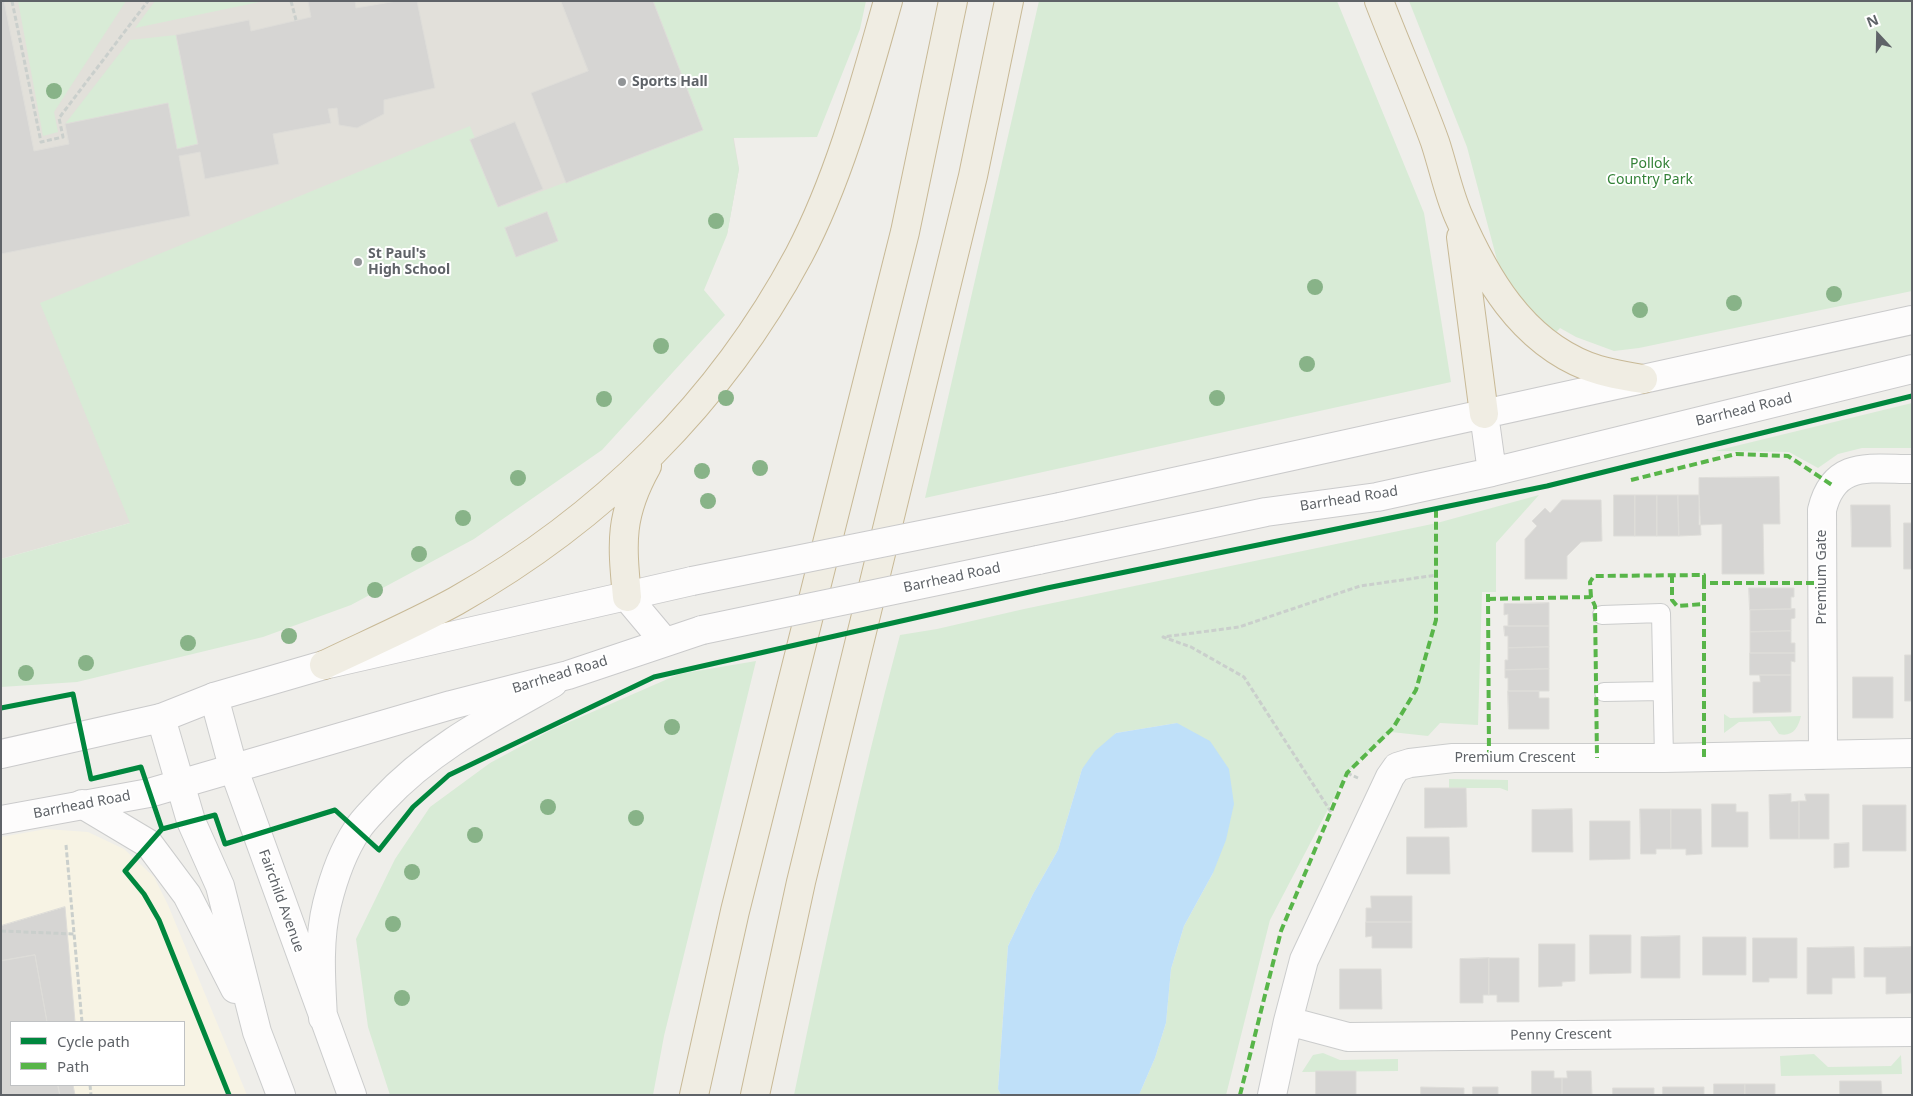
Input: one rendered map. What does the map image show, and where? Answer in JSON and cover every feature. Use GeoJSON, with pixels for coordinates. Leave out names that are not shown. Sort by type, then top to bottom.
{"type":"FeatureCollection","features":[{"type":"Feature","properties":{"kind":"highway"},"geometry":{"type":"LineString","coordinates":[[627,597],[623,529],[631,500],[647,467],[747,340],[799,254],[822,204],[849,130],[888,1]]}},
{"type":"Feature","properties":{"kind":"highway"},"geometry":{"type":"LineString","coordinates":[[694,1095],[737,901],[905,232],[953,1]]}},
{"type":"Feature","properties":{"kind":"highway"},"geometry":{"type":"LineString","coordinates":[[755,1095],[830,759],[971,186],[1010,1]]}},
{"type":"Feature","properties":{"kind":"highway"},"geometry":{"type":"LineString","coordinates":[[1378,1],[1435,142],[1458,214],[1482,263],[1505,302],[1523,324],[1542,342],[1587,366],[1643,379]]}},
{"type":"Feature","properties":{"kind":"highway"},"geometry":{"type":"LineString","coordinates":[[1458,214],[1484,414]]}},
{"type":"Feature","properties":{"kind":"highway"},"geometry":{"type":"LineString","coordinates":[[324,665],[454,602],[540,548],[620,484],[681,425]]}},
{"type":"Feature","properties":{"kind":"main road"},"geometry":{"type":"LineString","coordinates":[[1,754],[161,718],[214,697],[324,665],[495,624],[1060,507],[1912,320]]}},
{"type":"Feature","properties":{"kind":"main road","name":"Barrhead Road"},"geometry":{"type":"LineString","coordinates":[[1,820],[149,793],[233,767],[568,675],[664,641],[702,630],[1266,512],[1377,497],[1492,472],[1912,369]]}},
{"type":"Feature","properties":{"kind":"main road"},"geometry":{"type":"LineString","coordinates":[[1484,414],[1492,472]]}},
{"type":"Feature","properties":{"kind":"main road","name":"Premium Gate"},"geometry":{"type":"LineString","coordinates":[[1823,755],[1822,510],[1826,492],[1836,481],[1854,470],[1912,469]]}},
{"type":"Feature","properties":{"kind":"main road"},"geometry":{"type":"LineString","coordinates":[[627,597],[664,641]]}},
{"type":"Feature","properties":{"kind":"main road","name":"Fairchild Avenue"},"geometry":{"type":"LineString","coordinates":[[323,1018],[321,971],[327,905],[338,871],[357,830],[396,786],[428,758],[462,734],[568,675]]}},
{"type":"Feature","properties":{"kind":"main road","name":"Fairchild Avenue"},"geometry":{"type":"LineString","coordinates":[[214,697],[233,767],[352,1095]]}},
{"type":"Feature","properties":{"kind":"main road"},"geometry":{"type":"LineString","coordinates":[[161,718],[194,828],[220,886],[257,1032]]}},
{"type":"Feature","properties":{"kind":"main road","name":"Premium Crescent"},"geometry":{"type":"LineString","coordinates":[[1288,1021],[1304,960],[1390,777],[1398,767],[1410,763],[1453,758],[1664,758],[1912,753]]}},
{"type":"Feature","properties":{"kind":"main road"},"geometry":{"type":"LineString","coordinates":[[82,804],[149,844],[173,875],[187,896],[257,1032],[281,1095]]}},
{"type":"Feature","properties":{"kind":"main road"},"geometry":{"type":"LineString","coordinates":[[1272,1095],[1288,1021]]}},
{"type":"Feature","properties":{"kind":"main road","name":"Penny Crescent"},"geometry":{"type":"LineString","coordinates":[[1288,1021],[1348,1037],[1912,1032]]}},
{"type":"Feature","properties":{"kind":"lane"},"geometry":{"type":"LineString","coordinates":[[1602,615],[1661,613],[1664,758]]}},
{"type":"Feature","properties":{"kind":"lane"},"geometry":{"type":"LineString","coordinates":[[1604,692],[1662,691]]}},
{"type":"Feature","properties":{"kind":"path"},"geometry":{"type":"LineString","coordinates":[[12,1],[41,142],[63,137],[59,118],[148,1]]}},
{"type":"Feature","properties":{"kind":"path"},"geometry":{"type":"LineString","coordinates":[[292,1],[296,20]]}},
{"type":"Feature","properties":{"kind":"path"},"geometry":{"type":"LineString","coordinates":[[1331,812],[1244,677],[1191,647],[1163,637],[1239,627],[1360,586],[1437,575]]}},
{"type":"Feature","properties":{"kind":"path"},"geometry":{"type":"LineString","coordinates":[[66,845],[82,1021]]}},
{"type":"Feature","properties":{"kind":"path"},"geometry":{"type":"LineString","coordinates":[[1,930],[74,934]]}},
{"type":"Feature","properties":{"kind":"shaded area","name":"St Paul's High School"},"geometry":{"type":"Polygon","coordinates":[[[1,1],[711,1],[739,169],[727,235],[130,523],[1,559],[1,1]]]}},
{"type":"Feature","properties":{"kind":"shaded area"},"geometry":{"type":"Polygon","coordinates":[[[46,829],[88,832],[124,849],[154,877],[168,905],[247,1095],[1,1095],[1,837],[46,829]]]}},
{"type":"Feature","properties":{"kind":"green space"},"geometry":{"type":"Polygon","coordinates":[[[18,1],[126,1],[54,112],[58,132],[43,136],[18,1]]]}},
{"type":"Feature","properties":{"kind":"green space"},"geometry":{"type":"Polygon","coordinates":[[[155,1],[264,1],[135,28],[155,1]]]}},
{"type":"Feature","properties":{"kind":"green space"},"geometry":{"type":"Polygon","coordinates":[[[653,1],[866,1],[860,29],[817,137],[733,138],[739,169],[727,235],[704,290],[725,315],[602,450],[474,539],[351,605],[263,637],[77,682],[1,687],[1,559],[130,523],[40,303],[470,126],[503,206],[703,130],[653,1]]]}},
{"type":"Feature","properties":{"kind":"green space"},"geometry":{"type":"Polygon","coordinates":[[[1039,1],[1337,1],[1424,213],[1451,382],[925,498],[1039,1]]]}},
{"type":"Feature","properties":{"kind":"green space","name":"Pollok Country Park"},"geometry":{"type":"Polygon","coordinates":[[[1409,1],[1912,1],[1912,291],[1639,348],[1614,351],[1576,337],[1560,328],[1552,337],[1509,289],[1497,260],[1467,147],[1409,1]]]}},
{"type":"Feature","properties":{"kind":"green space"},"geometry":{"type":"Polygon","coordinates":[[[176,35],[198,144],[177,149],[168,103],[65,124],[130,40],[176,35]]]}},
{"type":"Feature","properties":{"kind":"green space"},"geometry":{"type":"Polygon","coordinates":[[[1912,403],[1912,448],[1862,448],[1838,454],[1818,468],[1789,452],[1715,451],[1912,403]]]}},
{"type":"Feature","properties":{"kind":"green space"},"geometry":{"type":"Polygon","coordinates":[[[1539,495],[1496,543],[1496,592],[1482,592],[1478,725],[1440,723],[1428,736],[1391,732],[1347,773],[1270,920],[1226,1095],[1139,1095],[1155,1058],[1166,1023],[1171,969],[1184,926],[1213,873],[1177,723],[1116,733],[1082,769],[1058,850],[1033,894],[1008,946],[998,1089],[1001,1095],[794,1095],[844,864],[900,635],[937,629],[1024,609],[1437,523],[1539,495]]]}},
{"type":"Feature","properties":{"kind":"green space"},"geometry":{"type":"Polygon","coordinates":[[[756,661],[664,1036],[653,1095],[390,1095],[368,1027],[356,939],[395,859],[430,807],[490,763],[551,730],[679,674],[756,661]]]}},
{"type":"Feature","properties":{"kind":"green space"},"geometry":{"type":"Polygon","coordinates":[[[1724,714],[1730,718],[1801,716],[1794,731],[1784,735],[1779,734],[1770,721],[1739,722],[1724,733],[1724,714]]]}},
{"type":"Feature","properties":{"kind":"green space"},"geometry":{"type":"Polygon","coordinates":[[[1449,779],[1508,780],[1508,791],[1500,788],[1449,788],[1449,779]]]}},
{"type":"Feature","properties":{"kind":"green space"},"geometry":{"type":"Polygon","coordinates":[[[1323,1053],[1340,1060],[1398,1059],[1398,1071],[1302,1072],[1313,1055],[1323,1053]]]}},
{"type":"Feature","properties":{"kind":"green space"},"geometry":{"type":"Polygon","coordinates":[[[1814,1054],[1828,1067],[1891,1066],[1901,1055],[1902,1074],[1781,1076],[1780,1056],[1814,1054]]]}},
{"type":"Feature","properties":{"kind":"water"},"geometry":{"type":"Polygon","coordinates":[[[1177,723],[1210,741],[1229,769],[1234,804],[1226,840],[1213,873],[1184,926],[1171,969],[1166,1023],[1155,1058],[1139,1095],[1001,1095],[998,1089],[1008,946],[1033,894],[1058,850],[1082,769],[1095,751],[1116,733],[1177,723]]]}},
{"type":"Feature","properties":{"kind":"building"},"geometry":{"type":"Polygon","coordinates":[[[1,1],[4,1],[34,151],[69,144],[65,124],[168,103],[177,149],[198,144],[176,35],[249,20],[251,31],[311,17],[308,1],[355,1],[356,8],[397,1],[417,1],[435,88],[384,100],[384,114],[357,128],[339,125],[337,108],[328,109],[331,123],[273,134],[279,164],[205,179],[200,152],[179,156],[190,216],[1,254],[1,1]]]}},
{"type":"Feature","properties":{"kind":"building","name":"Sports Hall"},"geometry":{"type":"Polygon","coordinates":[[[561,1],[653,1],[703,130],[566,183],[531,93],[588,71],[561,1]]]}},
{"type":"Feature","properties":{"kind":"building"},"geometry":{"type":"Polygon","coordinates":[[[515,122],[543,189],[498,207],[470,140],[515,122]]]}},
{"type":"Feature","properties":{"kind":"building"},"geometry":{"type":"Polygon","coordinates":[[[547,212],[558,241],[516,257],[505,228],[547,212]]]}},
{"type":"Feature","properties":{"kind":"building"},"geometry":{"type":"Polygon","coordinates":[[[1779,477],[1780,524],[1763,524],[1764,574],[1722,574],[1722,524],[1699,525],[1699,478],[1779,477]]]}},
{"type":"Feature","properties":{"kind":"building"},"geometry":{"type":"Polygon","coordinates":[[[1614,495],[1635,495],[1635,536],[1614,536],[1614,495]]]}},
{"type":"Feature","properties":{"kind":"building"},"geometry":{"type":"Polygon","coordinates":[[[1635,495],[1657,495],[1657,536],[1635,536],[1635,495]]]}},
{"type":"Feature","properties":{"kind":"building"},"geometry":{"type":"Polygon","coordinates":[[[1657,495],[1678,495],[1679,536],[1657,536],[1657,495]]]}},
{"type":"Feature","properties":{"kind":"building"},"geometry":{"type":"Polygon","coordinates":[[[1678,495],[1699,495],[1701,535],[1679,536],[1678,495]]]}},
{"type":"Feature","properties":{"kind":"building"},"geometry":{"type":"Polygon","coordinates":[[[1562,500],[1601,500],[1602,541],[1581,542],[1567,556],[1567,579],[1525,579],[1525,539],[1537,526],[1532,521],[1545,508],[1550,513],[1562,500]]]}},
{"type":"Feature","properties":{"kind":"building"},"geometry":{"type":"Polygon","coordinates":[[[1851,505],[1890,505],[1891,547],[1852,547],[1851,505]]]}},
{"type":"Feature","properties":{"kind":"building"},"geometry":{"type":"Polygon","coordinates":[[[1904,523],[1912,523],[1912,569],[1904,569],[1904,523]]]}},
{"type":"Feature","properties":{"kind":"building"},"geometry":{"type":"Polygon","coordinates":[[[1749,588],[1794,588],[1794,597],[1791,597],[1791,609],[1750,610],[1749,588]]]}},
{"type":"Feature","properties":{"kind":"building"},"geometry":{"type":"Polygon","coordinates":[[[1549,603],[1549,626],[1508,626],[1508,614],[1504,615],[1504,604],[1549,603]]]}},
{"type":"Feature","properties":{"kind":"building"},"geometry":{"type":"Polygon","coordinates":[[[1795,609],[1795,618],[1791,619],[1791,631],[1750,632],[1750,610],[1795,609]]]}},
{"type":"Feature","properties":{"kind":"building"},"geometry":{"type":"Polygon","coordinates":[[[1504,626],[1549,626],[1549,647],[1508,648],[1508,636],[1505,636],[1504,626]]]}},
{"type":"Feature","properties":{"kind":"building"},"geometry":{"type":"Polygon","coordinates":[[[1791,631],[1791,643],[1795,643],[1795,653],[1750,653],[1750,632],[1791,631]]]}},
{"type":"Feature","properties":{"kind":"building"},"geometry":{"type":"Polygon","coordinates":[[[1549,647],[1549,669],[1505,670],[1505,660],[1508,660],[1508,648],[1549,647]]]}},
{"type":"Feature","properties":{"kind":"building"},"geometry":{"type":"Polygon","coordinates":[[[1750,653],[1795,653],[1795,662],[1791,661],[1791,675],[1750,675],[1750,653]]]}},
{"type":"Feature","properties":{"kind":"building"},"geometry":{"type":"Polygon","coordinates":[[[1905,655],[1912,655],[1912,701],[1905,701],[1905,655]]]}},
{"type":"Feature","properties":{"kind":"building"},"geometry":{"type":"Polygon","coordinates":[[[1549,669],[1549,691],[1508,691],[1508,678],[1505,678],[1505,670],[1549,669]]]}},
{"type":"Feature","properties":{"kind":"building"},"geometry":{"type":"Polygon","coordinates":[[[1760,675],[1791,675],[1791,712],[1753,713],[1753,682],[1760,682],[1760,675]]]}},
{"type":"Feature","properties":{"kind":"building"},"geometry":{"type":"Polygon","coordinates":[[[1853,677],[1893,677],[1893,718],[1853,718],[1853,677]]]}},
{"type":"Feature","properties":{"kind":"building"},"geometry":{"type":"Polygon","coordinates":[[[1508,691],[1539,691],[1539,698],[1549,698],[1549,729],[1509,729],[1508,691]]]}},
{"type":"Feature","properties":{"kind":"building"},"geometry":{"type":"Polygon","coordinates":[[[1425,788],[1466,788],[1467,827],[1425,828],[1425,788]]]}},
{"type":"Feature","properties":{"kind":"building"},"geometry":{"type":"Polygon","coordinates":[[[1791,794],[1791,802],[1799,801],[1799,839],[1770,839],[1769,795],[1791,794]]]}},
{"type":"Feature","properties":{"kind":"building"},"geometry":{"type":"Polygon","coordinates":[[[1805,794],[1829,794],[1829,839],[1799,839],[1799,801],[1806,801],[1805,794]]]}},
{"type":"Feature","properties":{"kind":"building"},"geometry":{"type":"Polygon","coordinates":[[[1712,804],[1736,804],[1736,812],[1748,812],[1748,847],[1712,847],[1712,804]]]}},
{"type":"Feature","properties":{"kind":"building"},"geometry":{"type":"Polygon","coordinates":[[[1863,805],[1906,805],[1906,851],[1863,851],[1863,805]]]}},
{"type":"Feature","properties":{"kind":"building"},"geometry":{"type":"Polygon","coordinates":[[[1572,809],[1573,852],[1532,852],[1532,810],[1572,809]]]}},
{"type":"Feature","properties":{"kind":"building"},"geometry":{"type":"Polygon","coordinates":[[[1640,809],[1671,809],[1671,849],[1656,849],[1656,854],[1641,854],[1640,809]]]}},
{"type":"Feature","properties":{"kind":"building"},"geometry":{"type":"Polygon","coordinates":[[[1671,809],[1701,809],[1702,854],[1686,855],[1686,849],[1671,849],[1671,809]]]}},
{"type":"Feature","properties":{"kind":"building"},"geometry":{"type":"Polygon","coordinates":[[[1590,821],[1630,821],[1630,859],[1590,860],[1590,821]]]}},
{"type":"Feature","properties":{"kind":"building"},"geometry":{"type":"Polygon","coordinates":[[[1407,837],[1449,837],[1450,874],[1407,874],[1407,837]]]}},
{"type":"Feature","properties":{"kind":"building"},"geometry":{"type":"Polygon","coordinates":[[[1849,843],[1849,867],[1834,868],[1834,844],[1849,843]]]}},
{"type":"Feature","properties":{"kind":"building"},"geometry":{"type":"Polygon","coordinates":[[[1371,896],[1412,896],[1412,922],[1366,922],[1366,908],[1371,908],[1371,896]]]}},
{"type":"Feature","properties":{"kind":"building"},"geometry":{"type":"Polygon","coordinates":[[[65,907],[75,1021],[47,1021],[35,955],[1,961],[1,926],[65,907]]]}},
{"type":"Feature","properties":{"kind":"building"},"geometry":{"type":"Polygon","coordinates":[[[1366,922],[1412,922],[1412,948],[1372,948],[1372,936],[1366,937],[1366,922]]]}},
{"type":"Feature","properties":{"kind":"building"},"geometry":{"type":"Polygon","coordinates":[[[1590,935],[1631,935],[1631,973],[1590,974],[1590,935]]]}},
{"type":"Feature","properties":{"kind":"building"},"geometry":{"type":"Polygon","coordinates":[[[1680,936],[1680,978],[1641,978],[1641,937],[1680,936]]]}},
{"type":"Feature","properties":{"kind":"building"},"geometry":{"type":"Polygon","coordinates":[[[1703,937],[1746,937],[1746,975],[1703,975],[1703,937]]]}},
{"type":"Feature","properties":{"kind":"building"},"geometry":{"type":"Polygon","coordinates":[[[1753,938],[1797,938],[1797,978],[1769,978],[1769,982],[1753,982],[1753,938]]]}},
{"type":"Feature","properties":{"kind":"building"},"geometry":{"type":"Polygon","coordinates":[[[1539,944],[1575,944],[1575,981],[1562,982],[1562,986],[1539,987],[1539,944]]]}},
{"type":"Feature","properties":{"kind":"building"},"geometry":{"type":"Polygon","coordinates":[[[1854,947],[1855,978],[1832,978],[1832,994],[1807,994],[1807,948],[1854,947]]]}},
{"type":"Feature","properties":{"kind":"building"},"geometry":{"type":"Polygon","coordinates":[[[1911,947],[1912,993],[1886,994],[1886,977],[1864,977],[1864,948],[1911,947]]]}},
{"type":"Feature","properties":{"kind":"building"},"geometry":{"type":"Polygon","coordinates":[[[35,955],[47,1021],[10,1021],[10,1086],[58,1086],[60,1095],[1,1095],[1,961],[35,955]]]}},
{"type":"Feature","properties":{"kind":"building"},"geometry":{"type":"Polygon","coordinates":[[[1489,958],[1489,995],[1483,995],[1483,1003],[1460,1003],[1460,959],[1489,958]]]}},
{"type":"Feature","properties":{"kind":"building"},"geometry":{"type":"Polygon","coordinates":[[[1489,958],[1519,958],[1519,1002],[1497,1002],[1497,995],[1489,995],[1489,958]]]}},
{"type":"Feature","properties":{"kind":"building"},"geometry":{"type":"Polygon","coordinates":[[[1340,969],[1381,969],[1382,1009],[1340,1009],[1340,969]]]}},
{"type":"Feature","properties":{"kind":"building"},"geometry":{"type":"Polygon","coordinates":[[[1316,1071],[1356,1071],[1356,1095],[1316,1095],[1316,1071]]]}},
{"type":"Feature","properties":{"kind":"building"},"geometry":{"type":"Polygon","coordinates":[[[1532,1071],[1554,1071],[1554,1078],[1562,1078],[1562,1095],[1532,1095],[1532,1071]]]}},
{"type":"Feature","properties":{"kind":"building"},"geometry":{"type":"Polygon","coordinates":[[[1567,1071],[1591,1071],[1592,1095],[1562,1095],[1562,1078],[1567,1078],[1567,1071]]]}},
{"type":"Feature","properties":{"kind":"building"},"geometry":{"type":"Polygon","coordinates":[[[1840,1081],[1881,1081],[1882,1095],[1840,1095],[1840,1081]]]}},
{"type":"Feature","properties":{"kind":"building"},"geometry":{"type":"Polygon","coordinates":[[[1714,1084],[1745,1084],[1745,1095],[1714,1095],[1714,1084]]]}},
{"type":"Feature","properties":{"kind":"building"},"geometry":{"type":"Polygon","coordinates":[[[1745,1084],[1775,1084],[1775,1095],[1745,1095],[1745,1084]]]}},
{"type":"Feature","properties":{"kind":"building"},"geometry":{"type":"Polygon","coordinates":[[[58,1086],[73,1086],[75,1095],[60,1095],[58,1086]]]}},
{"type":"Feature","properties":{"kind":"building"},"geometry":{"type":"Polygon","coordinates":[[[1421,1087],[1464,1088],[1464,1095],[1421,1095],[1421,1087]]]}},
{"type":"Feature","properties":{"kind":"building"},"geometry":{"type":"Polygon","coordinates":[[[1473,1087],[1498,1087],[1498,1095],[1473,1095],[1473,1087]]]}},
{"type":"Feature","properties":{"kind":"building"},"geometry":{"type":"Polygon","coordinates":[[[1663,1087],[1704,1087],[1704,1095],[1663,1095],[1663,1087]]]}},
{"type":"Feature","properties":{"kind":"building"},"geometry":{"type":"Polygon","coordinates":[[[1613,1088],[1654,1088],[1654,1095],[1613,1095],[1613,1088]]]}},
{"type":"Feature","properties":{"kind":"marked path"},"geometry":{"type":"LineString","coordinates":[[1631,480],[1736,454],[1788,456],[1832,485]]}},
{"type":"Feature","properties":{"kind":"marked path"},"geometry":{"type":"LineString","coordinates":[[1240,1095],[1281,931],[1347,773],[1393,728],[1416,690],[1436,620],[1436,509]]}},
{"type":"Feature","properties":{"kind":"marked path"},"geometry":{"type":"LineString","coordinates":[[1672,575],[1672,600],[1677,606],[1704,604]]}},
{"type":"Feature","properties":{"kind":"marked path"},"geometry":{"type":"LineString","coordinates":[[1591,597],[1590,582],[1594,576],[1704,575],[1704,583]]}},
{"type":"Feature","properties":{"kind":"marked path"},"geometry":{"type":"LineString","coordinates":[[1704,757],[1704,583],[1822,583]]}},
{"type":"Feature","properties":{"kind":"marked path"},"geometry":{"type":"LineString","coordinates":[[1488,594],[1489,758]]}},
{"type":"Feature","properties":{"kind":"marked path"},"geometry":{"type":"LineString","coordinates":[[1488,599],[1591,597],[1595,606],[1597,758]]}},
{"type":"Feature","properties":{"kind":"cycle path"},"geometry":{"type":"LineString","coordinates":[[229,1095],[159,920],[144,894],[125,871],[162,829],[215,815],[225,844],[335,810],[379,850],[413,807],[449,775],[654,677],[1047,588],[1547,486],[1912,396]]}},
{"type":"Feature","properties":{"kind":"cycle path"},"geometry":{"type":"LineString","coordinates":[[1,708],[73,694],[91,779],[141,767],[162,829]]}},
{"type":"Feature","properties":{"kind":"place","name":"Sports Hall"},"geometry":{"type":"Point","coordinates":[622,82]}},
{"type":"Feature","properties":{"kind":"place","name":"St Paul's High School"},"geometry":{"type":"Point","coordinates":[358,262]}}]}
